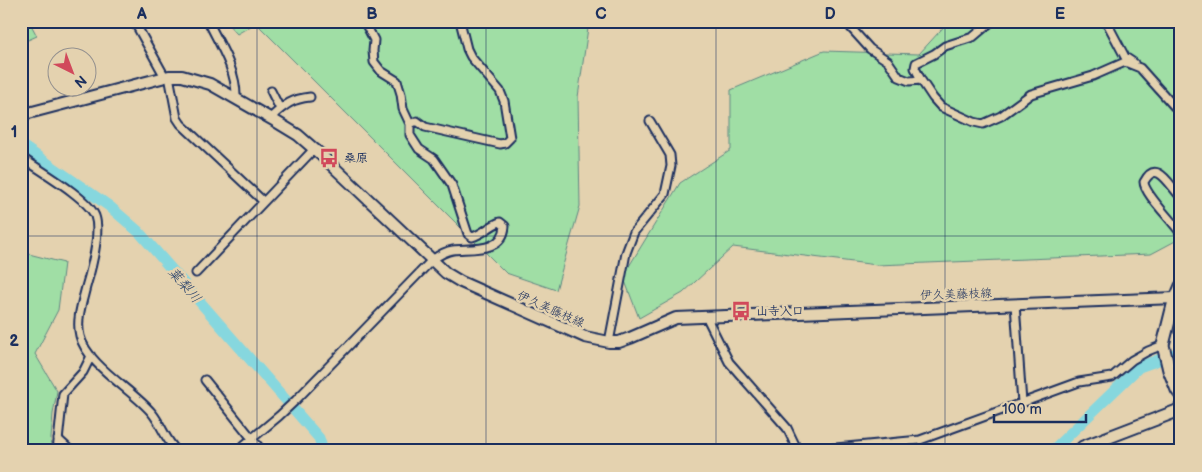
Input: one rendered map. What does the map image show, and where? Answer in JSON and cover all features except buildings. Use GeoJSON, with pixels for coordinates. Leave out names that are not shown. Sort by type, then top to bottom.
{"type":"FeatureCollection","features":[{"type":"Feature","properties":{"kind":"main road","name":"伊久美藤枝線"},"geometry":{"type":"LineString","coordinates":[[21,114],[167,77],[182,76],[210,84],[298,135],[446,273],[461,282],[585,337],[609,342],[619,342],[676,318],[1178,298]]}},
{"type":"Feature","properties":{"kind":"main road"},"geometry":{"type":"LineString","coordinates":[[1181,286],[1165,330],[1163,347],[1176,390],[1181,395]]}},
{"type":"Feature","properties":{"kind":"main road"},"geometry":{"type":"LineString","coordinates":[[1078,451],[1083,447],[1177,411],[1181,407]]}},
{"type":"Feature","properties":{"kind":"street"},"geometry":{"type":"LineString","coordinates":[[134,21],[167,77],[177,118],[181,124],[263,201]]}},
{"type":"Feature","properties":{"kind":"street"},"geometry":{"type":"LineString","coordinates":[[208,21],[227,58],[236,90],[236,98]]}},
{"type":"Feature","properties":{"kind":"street"},"geometry":{"type":"LineString","coordinates":[[237,451],[296,400],[432,260],[441,254],[453,250],[478,250],[497,242],[504,234],[505,226],[500,222],[490,226],[480,235],[472,237],[468,234],[452,185],[434,158],[420,149],[410,135],[410,124],[402,110],[401,94],[397,81],[381,71],[374,62],[374,40],[364,21]]}},
{"type":"Feature","properties":{"kind":"street"},"geometry":{"type":"LineString","coordinates":[[410,124],[416,121],[426,127],[500,144],[505,143],[510,138],[504,101],[500,91],[471,57],[467,50],[460,21]]}},
{"type":"Feature","properties":{"kind":"street"},"geometry":{"type":"LineString","coordinates":[[849,21],[851,28],[870,50],[888,61],[899,77],[909,81],[921,80]]}},
{"type":"Feature","properties":{"kind":"street"},"geometry":{"type":"LineString","coordinates":[[992,21],[973,37],[945,46],[916,63],[915,68],[933,98],[942,107],[974,122],[983,124],[1001,116],[1022,99],[1041,90],[1093,76],[1125,62],[1136,65]]}},
{"type":"Feature","properties":{"kind":"street"},"geometry":{"type":"LineString","coordinates":[[1106,21],[1125,56],[1140,68],[1181,114]]}},
{"type":"Feature","properties":{"kind":"street"},"geometry":{"type":"LineString","coordinates":[[271,91],[280,108]]}},
{"type":"Feature","properties":{"kind":"street"},"geometry":{"type":"LineString","coordinates":[[270,118],[280,108],[298,98],[310,96]]}},
{"type":"Feature","properties":{"kind":"street"},"geometry":{"type":"LineString","coordinates":[[609,342],[626,253],[634,232],[665,194],[671,166],[670,156],[650,121]]}},
{"type":"Feature","properties":{"kind":"street"},"geometry":{"type":"LineString","coordinates":[[196,273],[314,149]]}},
{"type":"Feature","properties":{"kind":"street"},"geometry":{"type":"LineString","coordinates":[[21,157],[84,201],[95,217],[97,227],[96,238],[89,279],[80,310],[79,326],[83,343],[91,356],[151,412],[170,444],[177,451]]}},
{"type":"Feature","properties":{"kind":"street"},"geometry":{"type":"LineString","coordinates":[[1181,197],[1162,174],[1151,173],[1144,182],[1144,188],[1181,234]]}},
{"type":"Feature","properties":{"kind":"street"},"geometry":{"type":"LineString","coordinates":[[1015,304],[1022,403]]}},
{"type":"Feature","properties":{"kind":"street"},"geometry":{"type":"LineString","coordinates":[[706,316],[729,362],[787,428],[798,451]]}},
{"type":"Feature","properties":{"kind":"street"},"geometry":{"type":"LineString","coordinates":[[804,451],[920,440],[1079,382],[1112,377],[1132,360],[1148,351],[1163,347]]}},
{"type":"Feature","properties":{"kind":"street"},"geometry":{"type":"LineString","coordinates":[[57,451],[63,394],[83,372],[91,356]]}},
{"type":"Feature","properties":{"kind":"street"},"geometry":{"type":"LineString","coordinates":[[205,380],[262,451]]}},
{"type":"Feature","properties":{"kind":"street"},"geometry":{"type":"LineString","coordinates":[[58,439],[71,451]]}},
{"type":"Feature","properties":{"kind":"green space"},"geometry":{"type":"Polygon","coordinates":[[[21,21],[29,21],[37,36],[21,43],[21,21]]]}},
{"type":"Feature","properties":{"kind":"green space"},"geometry":{"type":"Polygon","coordinates":[[[225,21],[589,21],[578,97],[580,206],[556,290],[506,273],[256,23],[237,34],[225,21]]]}},
{"type":"Feature","properties":{"kind":"green space"},"geometry":{"type":"Polygon","coordinates":[[[949,21],[1181,21],[1181,238],[1151,254],[877,265],[733,247],[683,293],[639,318],[623,276],[680,183],[731,150],[731,90],[824,51],[919,54],[949,21]]]}},
{"type":"Feature","properties":{"kind":"green space"},"geometry":{"type":"Polygon","coordinates":[[[21,252],[64,263],[58,310],[35,354],[57,391],[50,451],[21,451],[21,252]]]}},
{"type":"Feature","properties":{"kind":"waterway","name":"葉梨川"},"geometry":{"type":"LineString","coordinates":[[21,145],[109,206],[139,232],[319,438],[323,451]]}},
{"type":"Feature","properties":{"kind":"waterway","name":"葉梨川"},"geometry":{"type":"LineString","coordinates":[[1052,451],[1139,367],[1175,354],[1181,355]]}},
{"type":"Feature","properties":{"kind":"place","name":"桑原"},"geometry":{"type":"Point","coordinates":[329,158]}},
{"type":"Feature","properties":{"kind":"place","name":"山寺入口"},"geometry":{"type":"Point","coordinates":[741,311]}}]}
